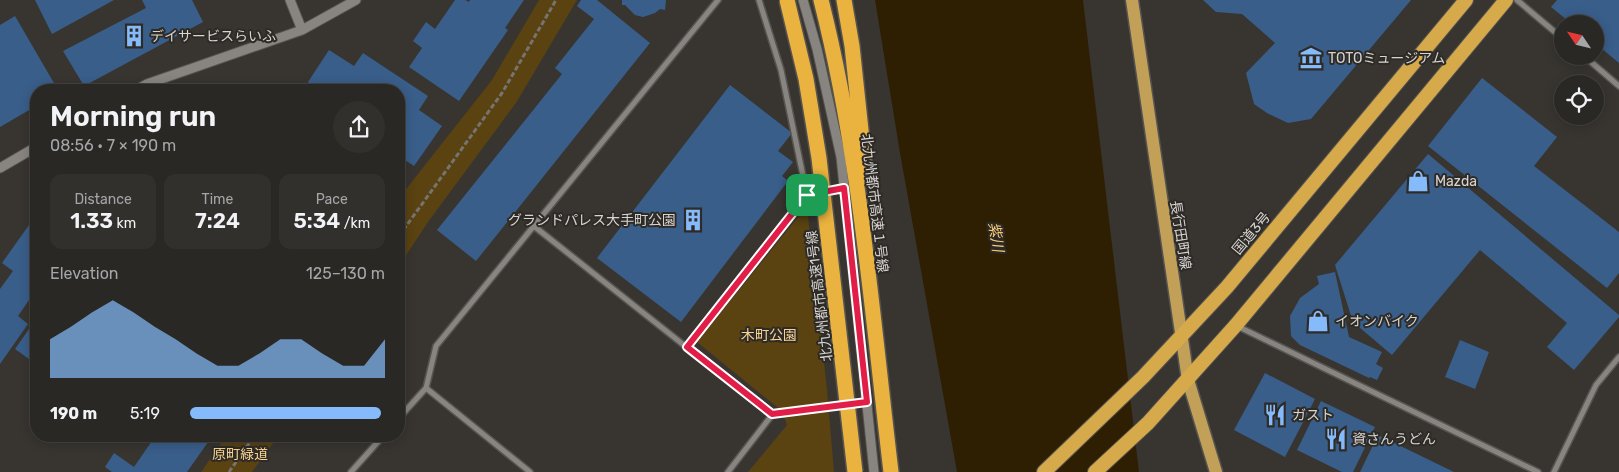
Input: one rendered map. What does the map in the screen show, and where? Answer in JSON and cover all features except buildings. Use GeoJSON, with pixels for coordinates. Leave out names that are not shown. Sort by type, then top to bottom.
{"type":"FeatureCollection","features":[{"type":"Feature","properties":{"kind":"highway"},"geometry":{"type":"LineString","coordinates":[[780,0],[806,79]]}},
{"type":"Feature","properties":{"kind":"highway","name":"北九州都市高速1号線"},"geometry":{"type":"LineString","coordinates":[[787,0],[806,79],[820,158],[856,472]]}},
{"type":"Feature","properties":{"kind":"highway","name":"北九州都市高速１号線"},"geometry":{"type":"LineString","coordinates":[[821,0],[836,59],[852,148],[891,472]]}},
{"type":"Feature","properties":{"kind":"highway"},"geometry":{"type":"LineString","coordinates":[[844,0],[854,66],[889,394],[891,472]]}},
{"type":"Feature","properties":{"kind":"highway","name":"国道3号"},"geometry":{"type":"LineString","coordinates":[[1044,472],[1143,377],[1227,287],[1466,0]]}},
{"type":"Feature","properties":{"kind":"highway"},"geometry":{"type":"LineString","coordinates":[[1095,472],[1148,423],[1236,326],[1506,0]]}},
{"type":"Feature","properties":{"kind":"main road","name":"長行田町線"},"geometry":{"type":"LineString","coordinates":[[1132,0],[1188,380],[1216,472]]}},
{"type":"Feature","properties":{"kind":"street"},"geometry":{"type":"LineString","coordinates":[[290,0],[302,30]]}},
{"type":"Feature","properties":{"kind":"street"},"geometry":{"type":"LineString","coordinates":[[147,84],[302,30],[356,0]]}},
{"type":"Feature","properties":{"kind":"street"},"geometry":{"type":"LineString","coordinates":[[405,411],[426,388],[436,346],[535,227],[718,0]]}},
{"type":"Feature","properties":{"kind":"street"},"geometry":{"type":"LineString","coordinates":[[759,0],[781,70],[807,195]]}},
{"type":"Feature","properties":{"kind":"street"},"geometry":{"type":"LineString","coordinates":[[802,0],[817,49],[841,157],[874,472]]}},
{"type":"Feature","properties":{"kind":"street"},"geometry":{"type":"LineString","coordinates":[[1517,0],[1554,31]]}},
{"type":"Feature","properties":{"kind":"street"},"geometry":{"type":"LineString","coordinates":[[1594,65],[1619,86]]}},
{"type":"Feature","properties":{"kind":"street"},"geometry":{"type":"LineString","coordinates":[[0,168],[30,150]]}},
{"type":"Feature","properties":{"kind":"street"},"geometry":{"type":"LineString","coordinates":[[687,347],[807,195],[844,188]]}},
{"type":"Feature","properties":{"kind":"street"},"geometry":{"type":"LineString","coordinates":[[535,227],[772,414],[867,402]]}},
{"type":"Feature","properties":{"kind":"street"},"geometry":{"type":"LineString","coordinates":[[1236,326],[1538,472]]}},
{"type":"Feature","properties":{"kind":"street"},"geometry":{"type":"LineString","coordinates":[[1554,472],[1596,385],[1619,357]]}},
{"type":"Feature","properties":{"kind":"street"},"geometry":{"type":"LineString","coordinates":[[426,388],[530,472]]}},
{"type":"Feature","properties":{"kind":"street"},"geometry":{"type":"LineString","coordinates":[[728,472],[772,414]]}},
{"type":"Feature","properties":{"kind":"street"},"geometry":{"type":"LineString","coordinates":[[351,472],[378,442]]}},
{"type":"Feature","properties":{"kind":"path"},"geometry":{"type":"LineString","coordinates":[[405,228],[502,93],[556,0]]}},
{"type":"Feature","properties":{"kind":"path"},"geometry":{"type":"LineString","coordinates":[[228,472],[250,442]]}},
{"type":"Feature","properties":{"kind":"green space"},"geometry":{"type":"Polygon","coordinates":[[[539,0],[577,0],[516,103],[428,222],[405,257],[405,190],[492,80],[539,0]]]}},
{"type":"Feature","properties":{"kind":"green space","name":"木町公園"},"geometry":{"type":"Polygon","coordinates":[[[807,206],[834,472],[748,472],[787,425],[782,411],[697,342],[807,206]]]}},
{"type":"Feature","properties":{"kind":"green space","name":"原町緑道"},"geometry":{"type":"Polygon","coordinates":[[[222,442],[274,442],[252,472],[201,472],[222,442]]]}},
{"type":"Feature","properties":{"kind":"water","name":"紫川"},"geometry":{"type":"Polygon","coordinates":[[[875,0],[1083,0],[1139,472],[957,472],[900,153],[875,0]]]}},
{"type":"Feature","properties":{"kind":"place","name":"デイサービスらいふ"},"geometry":{"type":"Point","coordinates":[134,36]}},
{"type":"Feature","properties":{"kind":"place","name":"TOTOミュージアム"},"geometry":{"type":"Point","coordinates":[1311,58]}},
{"type":"Feature","properties":{"kind":"place","name":"Mazda"},"geometry":{"type":"Point","coordinates":[1418,181]}},
{"type":"Feature","properties":{"kind":"place","name":"グランドパレス大手町公園"},"geometry":{"type":"Point","coordinates":[693,220]}},
{"type":"Feature","properties":{"kind":"place","name":"イオンバイク"},"geometry":{"type":"Point","coordinates":[1318,321]}},
{"type":"Feature","properties":{"kind":"place","name":"ガスト"},"geometry":{"type":"Point","coordinates":[1275,415]}},
{"type":"Feature","properties":{"kind":"place","name":"資さんうどん"},"geometry":{"type":"Point","coordinates":[1336,439]}},
{"type":"Feature","properties":{"kind":"route"},"geometry":{"type":"LineString","coordinates":[[844,188],[867,402],[772,414],[687,347],[807,195],[844,188]]}}]}
